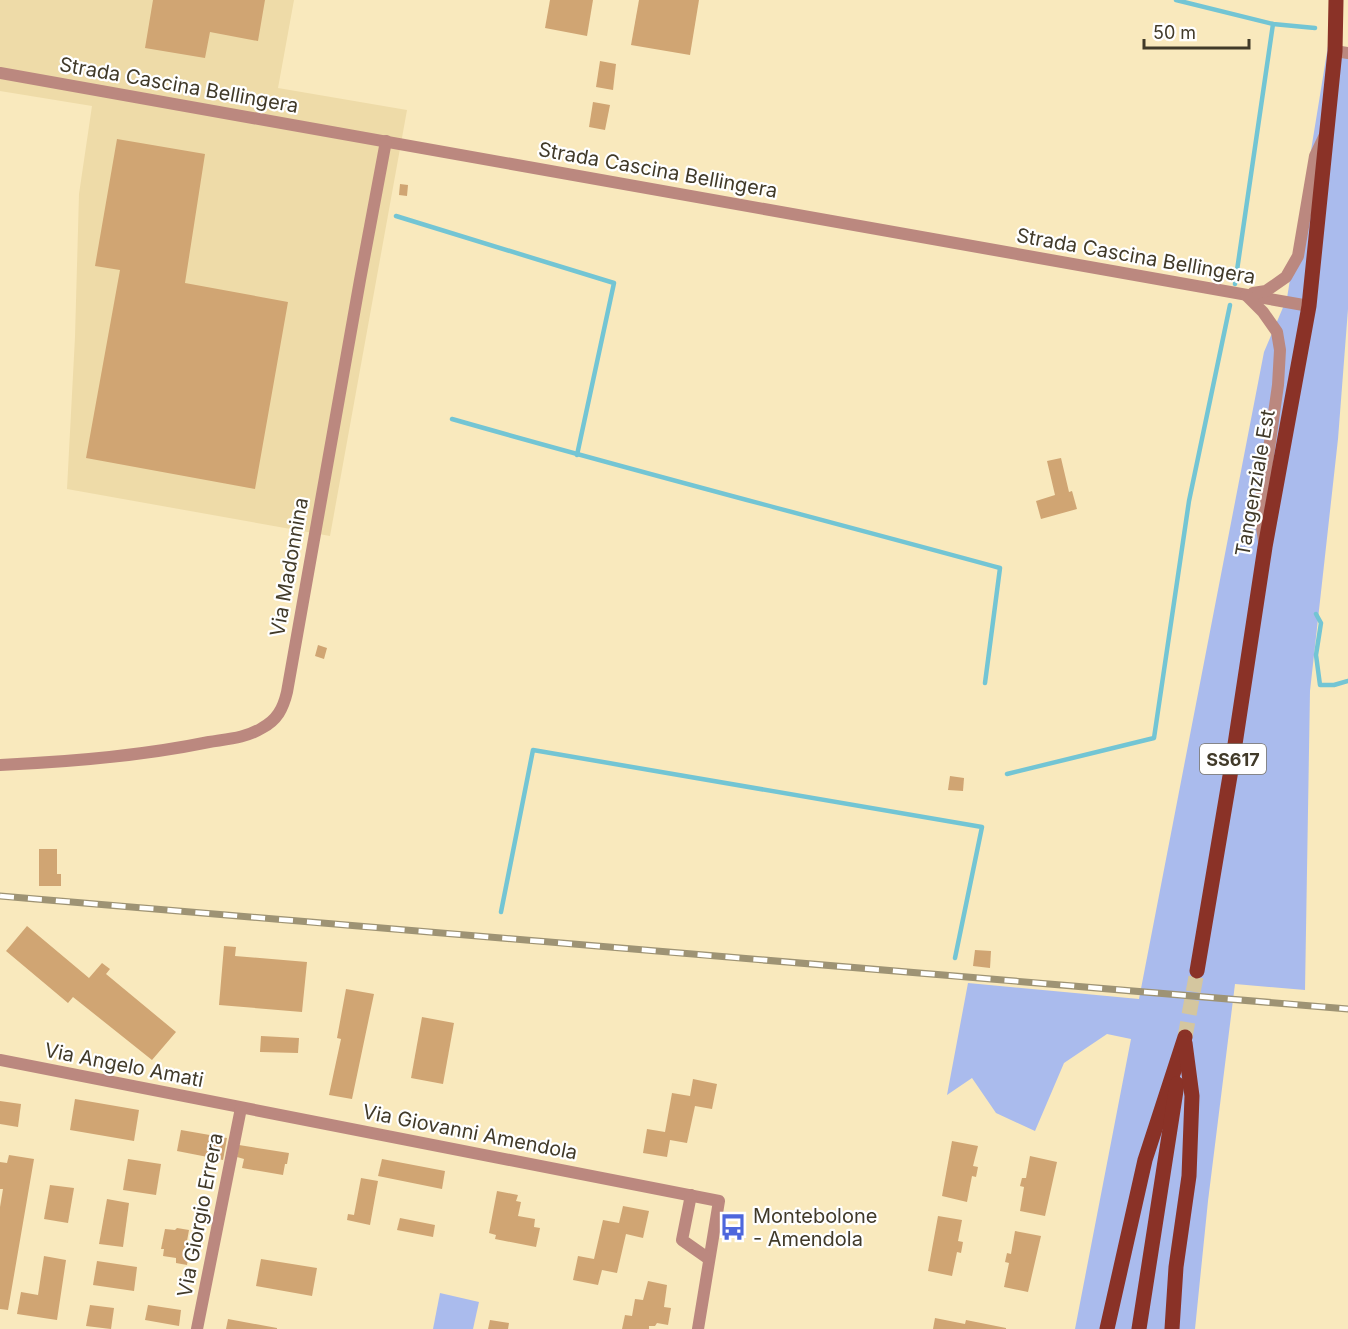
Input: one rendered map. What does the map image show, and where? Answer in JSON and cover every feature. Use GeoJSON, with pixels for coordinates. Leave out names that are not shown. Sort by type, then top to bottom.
{"type":"FeatureCollection","features":[{"type":"Feature","properties":{"kind":"main road","name":"Tangenziale Est"},"geometry":{"type":"LineString","coordinates":[[1197,971],[1265,547],[1309,306],[1327,130],[1342,52],[1336,0]]}},
{"type":"Feature","properties":{"kind":"main road"},"geometry":{"type":"LineString","coordinates":[[1107,1329],[1145,1160],[1185,1036]]}},
{"type":"Feature","properties":{"kind":"main road"},"geometry":{"type":"LineString","coordinates":[[1139,1329],[1185,1036]]}},
{"type":"Feature","properties":{"kind":"main road"},"geometry":{"type":"LineString","coordinates":[[1172,1329],[1176,1267],[1189,1176],[1192,1096],[1185,1036]]}},
{"type":"Feature","properties":{"kind":"street","name":"Strada Cascina Bellingera"},"geometry":{"type":"LineString","coordinates":[[0,73],[1309,306]]}},
{"type":"Feature","properties":{"kind":"street"},"geometry":{"type":"LineString","coordinates":[[1246,295],[1266,291],[1286,277],[1298,256],[1315,156],[1327,130]]}},
{"type":"Feature","properties":{"kind":"street","name":"Via Madonnina"},"geometry":{"type":"LineString","coordinates":[[0,765],[45,763],[176,749],[248,735],[262,729],[281,712],[287,692],[387,141]]}},
{"type":"Feature","properties":{"kind":"street"},"geometry":{"type":"LineString","coordinates":[[1246,295],[1263,312],[1277,332],[1280,350],[1278,385],[1259,507],[1265,547]]}},
{"type":"Feature","properties":{"kind":"street","name":"Via Angelo Amati"},"geometry":{"type":"LineString","coordinates":[[0,1060],[241,1108]]}},
{"type":"Feature","properties":{"kind":"street","name":"Via Giovanni Amendola"},"geometry":{"type":"LineString","coordinates":[[241,1108],[719,1201],[698,1329]]}},
{"type":"Feature","properties":{"kind":"street","name":"Via Giorgio Errera"},"geometry":{"type":"LineString","coordinates":[[197,1329],[241,1108]]}},
{"type":"Feature","properties":{"kind":"street"},"geometry":{"type":"LineString","coordinates":[[691,1195],[682,1240],[709,1259]]}},
{"type":"Feature","properties":{"kind":"shaded area"},"geometry":{"type":"Polygon","coordinates":[[[0,0],[294,0],[278,88],[407,110],[330,536],[67,489],[75,337],[79,194],[92,106],[0,91],[0,0]]]}},
{"type":"Feature","properties":{"kind":"shaded area"},"geometry":{"type":"Polygon","coordinates":[[[1328,46],[1348,48],[1348,309],[1338,439],[1310,691],[1305,990],[1235,984],[1208,1201],[1195,1329],[1075,1329],[1131,1039],[1107,1034],[1064,1063],[1035,1131],[996,1113],[972,1078],[947,1095],[968,983],[1139,999],[1264,352],[1287,298],[1328,46]]]}},
{"type":"Feature","properties":{"kind":"shaded area"},"geometry":{"type":"Polygon","coordinates":[[[440,1293],[479,1302],[473,1329],[433,1329],[440,1293]]]}},
{"type":"Feature","properties":{"kind":"building"},"geometry":{"type":"Polygon","coordinates":[[[153,0],[265,0],[258,41],[210,32],[205,58],[145,48],[153,0]]]}},
{"type":"Feature","properties":{"kind":"building"},"geometry":{"type":"Polygon","coordinates":[[[550,0],[593,0],[587,36],[545,28],[550,0]]]}},
{"type":"Feature","properties":{"kind":"building"},"geometry":{"type":"Polygon","coordinates":[[[639,0],[699,0],[690,55],[631,45],[639,0]]]}},
{"type":"Feature","properties":{"kind":"building"},"geometry":{"type":"Polygon","coordinates":[[[600,61],[616,64],[613,90],[596,87],[600,61]]]}},
{"type":"Feature","properties":{"kind":"building"},"geometry":{"type":"Polygon","coordinates":[[[593,102],[610,105],[605,130],[589,127],[593,102]]]}},
{"type":"Feature","properties":{"kind":"building"},"geometry":{"type":"Polygon","coordinates":[[[117,139],[205,154],[185,283],[288,302],[255,489],[86,458],[120,270],[95,266],[117,139]]]}},
{"type":"Feature","properties":{"kind":"building"},"geometry":{"type":"Polygon","coordinates":[[[400,184],[408,185],[407,196],[399,195],[400,184]]]}},
{"type":"Feature","properties":{"kind":"building"},"geometry":{"type":"Polygon","coordinates":[[[1061,458],[1069,492],[1072,491],[1077,509],[1041,519],[1036,501],[1055,495],[1047,461],[1061,458]]]}},
{"type":"Feature","properties":{"kind":"building"},"geometry":{"type":"Polygon","coordinates":[[[318,645],[327,648],[324,659],[315,656],[318,645]]]}},
{"type":"Feature","properties":{"kind":"building"},"geometry":{"type":"Polygon","coordinates":[[[950,776],[964,778],[963,791],[948,790],[950,776]]]}},
{"type":"Feature","properties":{"kind":"building"},"geometry":{"type":"Polygon","coordinates":[[[39,849],[57,849],[57,874],[61,874],[61,886],[39,886],[39,849]]]}},
{"type":"Feature","properties":{"kind":"building"},"geometry":{"type":"Polygon","coordinates":[[[27,926],[89,978],[102,963],[110,969],[106,974],[176,1032],[152,1060],[73,997],[68,1003],[6,951],[27,926]]]}},
{"type":"Feature","properties":{"kind":"building"},"geometry":{"type":"Polygon","coordinates":[[[224,946],[236,947],[235,956],[307,962],[302,1012],[219,1005],[224,946]]]}},
{"type":"Feature","properties":{"kind":"building"},"geometry":{"type":"Polygon","coordinates":[[[975,950],[991,951],[990,968],[973,966],[975,950]]]}},
{"type":"Feature","properties":{"kind":"building"},"geometry":{"type":"Polygon","coordinates":[[[346,989],[374,994],[352,1099],[329,1095],[341,1039],[337,1038],[346,989]]]}},
{"type":"Feature","properties":{"kind":"building"},"geometry":{"type":"Polygon","coordinates":[[[422,1017],[454,1023],[443,1084],[411,1078],[422,1017]]]}},
{"type":"Feature","properties":{"kind":"building"},"geometry":{"type":"Polygon","coordinates":[[[261,1036],[299,1038],[298,1053],[260,1052],[261,1036]]]}},
{"type":"Feature","properties":{"kind":"building"},"geometry":{"type":"Polygon","coordinates":[[[693,1079],[717,1084],[712,1109],[695,1106],[687,1143],[670,1140],[667,1157],[643,1153],[647,1129],[665,1132],[672,1093],[690,1096],[693,1079]]]}},
{"type":"Feature","properties":{"kind":"building"},"geometry":{"type":"Polygon","coordinates":[[[75,1099],[139,1110],[134,1141],[70,1130],[75,1099]]]}},
{"type":"Feature","properties":{"kind":"building"},"geometry":{"type":"Polygon","coordinates":[[[0,1101],[21,1104],[18,1127],[0,1124],[0,1101]]]}},
{"type":"Feature","properties":{"kind":"building"},"geometry":{"type":"Polygon","coordinates":[[[181,1130],[227,1138],[223,1160],[177,1151],[181,1130]]]}},
{"type":"Feature","properties":{"kind":"building"},"geometry":{"type":"Polygon","coordinates":[[[952,1141],[978,1146],[973,1166],[978,1167],[976,1177],[972,1176],[967,1202],[942,1196],[952,1141]]]}},
{"type":"Feature","properties":{"kind":"building"},"geometry":{"type":"Polygon","coordinates":[[[239,1145],[289,1153],[283,1175],[242,1168],[244,1159],[237,1157],[239,1145]]]}},
{"type":"Feature","properties":{"kind":"building"},"geometry":{"type":"Polygon","coordinates":[[[9,1155],[34,1159],[8,1310],[0,1309],[0,1207],[3,1189],[0,1189],[0,1162],[7,1163],[9,1155]]]}},
{"type":"Feature","properties":{"kind":"building"},"geometry":{"type":"Polygon","coordinates":[[[1030,1156],[1057,1162],[1045,1216],[1020,1211],[1024,1187],[1020,1186],[1022,1178],[1026,1178],[1030,1156]]]}},
{"type":"Feature","properties":{"kind":"building"},"geometry":{"type":"Polygon","coordinates":[[[128,1159],[161,1164],[156,1195],[123,1190],[128,1159]]]}},
{"type":"Feature","properties":{"kind":"building"},"geometry":{"type":"Polygon","coordinates":[[[382,1159],[445,1171],[442,1189],[378,1176],[382,1159]]]}},
{"type":"Feature","properties":{"kind":"building"},"geometry":{"type":"Polygon","coordinates":[[[361,1178],[378,1181],[370,1225],[347,1220],[348,1214],[354,1215],[361,1178]]]}},
{"type":"Feature","properties":{"kind":"building"},"geometry":{"type":"Polygon","coordinates":[[[50,1185],[74,1188],[68,1223],[44,1219],[50,1185]]]}},
{"type":"Feature","properties":{"kind":"building"},"geometry":{"type":"Polygon","coordinates":[[[497,1191],[518,1195],[516,1201],[521,1202],[518,1216],[535,1219],[534,1227],[540,1228],[536,1247],[495,1239],[496,1235],[489,1233],[497,1191]]]}},
{"type":"Feature","properties":{"kind":"building"},"geometry":{"type":"Polygon","coordinates":[[[107,1199],[129,1203],[123,1247],[99,1244],[107,1199]]]}},
{"type":"Feature","properties":{"kind":"building"},"geometry":{"type":"Polygon","coordinates":[[[623,1206],[649,1211],[643,1238],[626,1234],[617,1273],[602,1270],[598,1285],[573,1280],[578,1256],[594,1259],[603,1220],[619,1223],[623,1206]]]}},
{"type":"Feature","properties":{"kind":"building"},"geometry":{"type":"Polygon","coordinates":[[[938,1216],[962,1220],[958,1241],[963,1242],[961,1253],[957,1252],[952,1276],[928,1271],[938,1216]]]}},
{"type":"Feature","properties":{"kind":"building"},"geometry":{"type":"Polygon","coordinates":[[[400,1218],[435,1225],[433,1237],[397,1230],[400,1218]]]}},
{"type":"Feature","properties":{"kind":"building"},"geometry":{"type":"Polygon","coordinates":[[[177,1228],[189,1230],[185,1252],[189,1252],[187,1265],[176,1263],[176,1258],[163,1256],[164,1249],[161,1249],[165,1229],[175,1230],[177,1228]]]}},
{"type":"Feature","properties":{"kind":"building"},"geometry":{"type":"Polygon","coordinates":[[[1015,1231],[1041,1236],[1028,1292],[1004,1287],[1009,1263],[1005,1262],[1007,1253],[1011,1254],[1015,1231]]]}},
{"type":"Feature","properties":{"kind":"building"},"geometry":{"type":"Polygon","coordinates":[[[44,1256],[66,1260],[57,1320],[17,1314],[21,1292],[38,1295],[44,1256]]]}},
{"type":"Feature","properties":{"kind":"building"},"geometry":{"type":"Polygon","coordinates":[[[261,1259],[317,1268],[312,1296],[256,1286],[261,1259]]]}},
{"type":"Feature","properties":{"kind":"building"},"geometry":{"type":"Polygon","coordinates":[[[97,1261],[137,1267],[134,1291],[93,1285],[97,1261]]]}},
{"type":"Feature","properties":{"kind":"building"},"geometry":{"type":"Polygon","coordinates":[[[648,1281],[667,1285],[664,1307],[671,1308],[668,1325],[657,1323],[655,1326],[649,1326],[649,1329],[622,1329],[625,1315],[632,1316],[635,1299],[643,1300],[648,1281]]]}},
{"type":"Feature","properties":{"kind":"building"},"geometry":{"type":"Polygon","coordinates":[[[90,1305],[114,1308],[111,1329],[86,1326],[90,1305]]]}},
{"type":"Feature","properties":{"kind":"building"},"geometry":{"type":"Polygon","coordinates":[[[148,1305],[181,1310],[179,1326],[145,1320],[148,1305]]]}},
{"type":"Feature","properties":{"kind":"building"},"geometry":{"type":"Polygon","coordinates":[[[935,1318],[965,1324],[966,1320],[1006,1329],[933,1329],[935,1318]]]}},
{"type":"Feature","properties":{"kind":"building"},"geometry":{"type":"Polygon","coordinates":[[[228,1319],[277,1328],[277,1329],[226,1329],[228,1319]]]}},
{"type":"Feature","properties":{"kind":"building"},"geometry":{"type":"Polygon","coordinates":[[[490,1320],[509,1323],[508,1329],[488,1329],[490,1320]]]}},
{"type":"Feature","properties":{"kind":"waterway"},"geometry":{"type":"LineString","coordinates":[[1176,0],[1273,24],[1315,28]]}},
{"type":"Feature","properties":{"kind":"waterway"},"geometry":{"type":"LineString","coordinates":[[1235,284],[1273,24]]}},
{"type":"Feature","properties":{"kind":"waterway"},"geometry":{"type":"LineString","coordinates":[[396,216],[614,283],[577,455]]}},
{"type":"Feature","properties":{"kind":"waterway"},"geometry":{"type":"LineString","coordinates":[[1007,774],[1154,738],[1189,501],[1230,305]]}},
{"type":"Feature","properties":{"kind":"waterway"},"geometry":{"type":"LineString","coordinates":[[452,419],[1000,568],[985,683]]}},
{"type":"Feature","properties":{"kind":"waterway"},"geometry":{"type":"LineString","coordinates":[[1316,614],[1321,623],[1316,655],[1320,685],[1334,685],[1348,681]]}},
{"type":"Feature","properties":{"kind":"waterway"},"geometry":{"type":"LineString","coordinates":[[501,912],[533,750],[982,827],[955,958]]}},
{"type":"Feature","properties":{"kind":"tunnel"},"geometry":{"type":"LineString","coordinates":[[1185,1037],[1197,971]]}},
{"type":"Feature","properties":{"kind":"railway"},"geometry":{"type":"LineString","coordinates":[[0,896],[1348,1009]]}},
{"type":"Feature","properties":{"kind":"place","name":"Montebolone - Amendola"},"geometry":{"type":"Point","coordinates":[733,1227]}}]}
